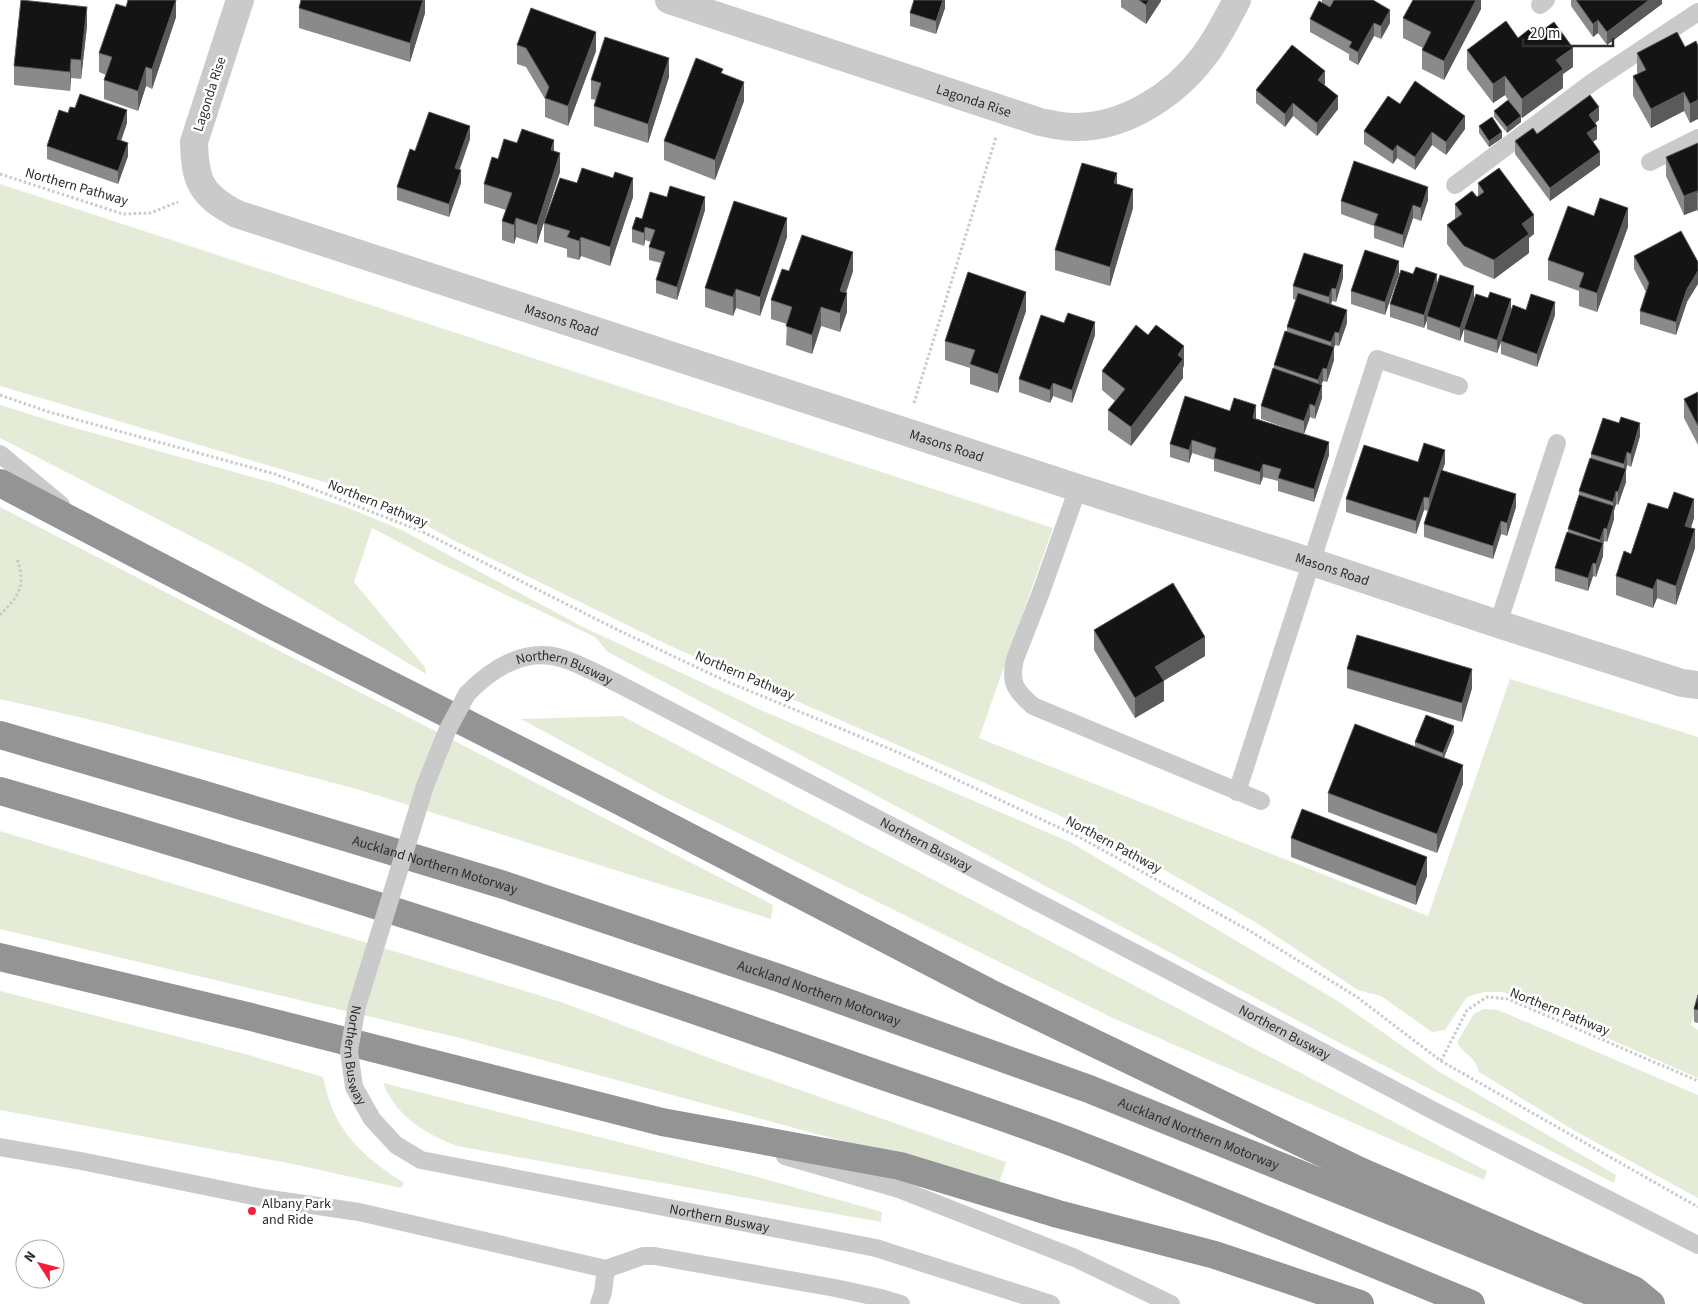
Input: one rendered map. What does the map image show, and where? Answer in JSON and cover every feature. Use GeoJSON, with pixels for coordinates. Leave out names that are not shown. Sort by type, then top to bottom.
{"type":"FeatureCollection","features":[{"type":"Feature","properties":{"kind":"highway"},"geometry":{"type":"LineString","coordinates":[[0,484],[264,621],[614,798],[988,992],[1360,1171],[1634,1290],[1652,1304]]}},
{"type":"Feature","properties":{"kind":"highway","name":"Auckland Northern Motorway"},"geometry":{"type":"LineString","coordinates":[[0,736],[214,798],[494,883],[779,978],[1089,1089],[1620,1304]]}},
{"type":"Feature","properties":{"kind":"highway"},"geometry":{"type":"LineString","coordinates":[[0,791],[181,844],[488,941],[759,1032],[1077,1145],[1471,1304]]}},
{"type":"Feature","properties":{"kind":"highway"},"geometry":{"type":"LineString","coordinates":[[0,957],[255,1018],[662,1122],[900,1166],[1058,1214],[1215,1255],[1360,1304]]}},
{"type":"Feature","properties":{"kind":"street","name":"Lagonda Rise"},"geometry":{"type":"LineString","coordinates":[[678,1],[1040,122],[1075,127],[1114,121],[1131,114],[1171,90],[1189,74],[1216,39],[1237,0]]}},
{"type":"Feature","properties":{"kind":"street","name":"Lagonda Rise"},"geometry":{"type":"LineString","coordinates":[[203,189],[195,165],[194,142],[238,1]]}},
{"type":"Feature","properties":{"kind":"street","name":"Masons Road"},"geometry":{"type":"LineString","coordinates":[[203,189],[217,204],[237,214],[1498,624],[1682,683],[1698,685]]}},
{"type":"Feature","properties":{"kind":"lane"},"geometry":{"type":"LineString","coordinates":[[1455,185],[1594,81],[1698,12]]}},
{"type":"Feature","properties":{"kind":"lane"},"geometry":{"type":"LineString","coordinates":[[1650,162],[1698,138]]}},
{"type":"Feature","properties":{"kind":"lane"},"geometry":{"type":"LineString","coordinates":[[1237,792],[1377,359],[1459,386]]}},
{"type":"Feature","properties":{"kind":"lane"},"geometry":{"type":"LineString","coordinates":[[1498,624],[1557,443]]}},
{"type":"Feature","properties":{"kind":"lane"},"geometry":{"type":"LineString","coordinates":[[0,454],[93,532]]}},
{"type":"Feature","properties":{"kind":"lane"},"geometry":{"type":"LineString","coordinates":[[1078,488],[1040,595],[1014,659],[1012,669],[1013,682],[1020,694],[1033,706],[1261,801]]}},
{"type":"Feature","properties":{"kind":"lane","name":"Northern Busway"},"geometry":{"type":"LineString","coordinates":[[1051,1304],[876,1248],[420,1160],[396,1145],[372,1119],[354,1087],[349,1051],[357,1006],[426,786],[447,731],[467,694],[481,679],[499,667],[523,657],[545,655],[564,659],[617,683],[1432,1110],[1698,1245]]}},
{"type":"Feature","properties":{"kind":"lane"},"geometry":{"type":"LineString","coordinates":[[662,1122],[899,1189],[1075,1258],[1171,1304]]}},
{"type":"Feature","properties":{"kind":"lane"},"geometry":{"type":"LineString","coordinates":[[0,1147],[81,1161],[254,1196],[359,1212],[606,1269],[643,1256],[655,1256],[835,1288],[901,1304]]}},
{"type":"Feature","properties":{"kind":"lane"},"geometry":{"type":"LineString","coordinates":[[599,1304],[603,1292],[606,1269]]}},
{"type":"Feature","properties":{"kind":"path"},"geometry":{"type":"LineString","coordinates":[[905,431],[1004,110]]}},
{"type":"Feature","properties":{"kind":"path","name":"Northern Pathway"},"geometry":{"type":"LineString","coordinates":[[0,174],[123,214],[150,213],[183,200],[203,189]]}},
{"type":"Feature","properties":{"kind":"path","name":"Northern Pathway"},"geometry":{"type":"LineString","coordinates":[[0,395],[49,412],[276,474],[423,532],[622,632],[728,682],[902,754],[1080,837],[1250,931],[1357,997],[1441,1061],[1698,1208]]}},
{"type":"Feature","properties":{"kind":"path"},"geometry":{"type":"LineString","coordinates":[[0,615],[11,604],[21,588],[22,575],[17,558]]}},
{"type":"Feature","properties":{"kind":"path","name":"Northern Pathway"},"geometry":{"type":"LineString","coordinates":[[1441,1061],[1467,1010],[1487,997],[1508,999],[1698,1081]]}},
{"type":"Feature","properties":{"kind":"green space"},"geometry":{"type":"Polygon","coordinates":[[[0,184],[1053,528],[979,738],[1428,916],[1510,679],[1698,737],[1698,1003],[1691,1025],[1698,1030],[1698,1078],[1503,992],[1484,992],[1467,997],[1445,1030],[1432,1032],[1381,996],[1358,990],[1255,922],[1102,834],[668,645],[449,538],[404,513],[358,492],[0,386],[0,184]]]}},
{"type":"Feature","properties":{"kind":"green space"},"geometry":{"type":"Polygon","coordinates":[[[0,405],[64,425],[278,484],[351,509],[402,530],[583,627],[763,711],[1070,842],[1341,1003],[1438,1071],[1616,1175],[1614,1183],[1334,1040],[632,665],[608,652],[595,637],[435,561],[372,528],[354,582],[425,667],[426,674],[241,562],[0,438],[0,405]]]}},
{"type":"Feature","properties":{"kind":"green space"},"geometry":{"type":"Polygon","coordinates":[[[0,507],[773,905],[771,919],[357,789],[100,722],[0,699],[0,507]]]}},
{"type":"Feature","properties":{"kind":"green space"},"geometry":{"type":"Polygon","coordinates":[[[622,716],[1487,1171],[1484,1180],[1113,1018],[663,796],[521,719],[622,716]]]}},
{"type":"Feature","properties":{"kind":"green space"},"geometry":{"type":"Polygon","coordinates":[[[0,831],[561,1002],[720,1062],[1006,1162],[999,1183],[464,1039],[0,929],[0,831]]]}},
{"type":"Feature","properties":{"kind":"green space"},"geometry":{"type":"Polygon","coordinates":[[[0,991],[245,1054],[323,1077],[334,1112],[341,1126],[374,1162],[404,1183],[401,1188],[293,1164],[0,1110],[0,991]]]}},
{"type":"Feature","properties":{"kind":"green space"},"geometry":{"type":"Polygon","coordinates":[[[1484,1009],[1498,1010],[1698,1095],[1698,1198],[1575,1131],[1479,1072],[1475,1062],[1462,1050],[1457,1042],[1474,1014],[1484,1009]]]}},
{"type":"Feature","properties":{"kind":"green space"},"geometry":{"type":"Polygon","coordinates":[[[383,1083],[754,1176],[882,1212],[881,1222],[457,1146],[433,1135],[413,1122],[396,1105],[383,1083]]]}},
{"type":"Feature","properties":{"kind":"building"},"geometry":{"type":"Polygon","coordinates":[[[21,0],[87,7],[81,60],[71,59],[70,72],[14,66],[21,0]]]}},
{"type":"Feature","properties":{"kind":"building"},"geometry":{"type":"Polygon","coordinates":[[[128,0],[176,0],[152,69],[146,67],[138,91],[104,80],[112,57],[99,53],[116,4],[126,7],[128,0]]]}},
{"type":"Feature","properties":{"kind":"building"},"geometry":{"type":"Polygon","coordinates":[[[301,0],[423,0],[410,43],[299,8],[301,0]]]}},
{"type":"Feature","properties":{"kind":"building"},"geometry":{"type":"Polygon","coordinates":[[[914,0],[943,0],[936,21],[910,13],[914,0]]]}},
{"type":"Feature","properties":{"kind":"building"},"geometry":{"type":"Polygon","coordinates":[[[1139,0],[1149,0],[1146,5],[1139,0]]]}},
{"type":"Feature","properties":{"kind":"building"},"geometry":{"type":"Polygon","coordinates":[[[1334,0],[1373,0],[1390,10],[1381,26],[1374,23],[1358,52],[1349,47],[1352,42],[1310,19],[1319,1],[1330,7],[1334,0]]]}},
{"type":"Feature","properties":{"kind":"building"},"geometry":{"type":"Polygon","coordinates":[[[1413,0],[1476,0],[1444,61],[1422,50],[1431,32],[1403,18],[1413,0]]]}},
{"type":"Feature","properties":{"kind":"building"},"geometry":{"type":"Polygon","coordinates":[[[1576,0],[1649,0],[1607,32],[1598,20],[1593,24],[1576,0]]]}},
{"type":"Feature","properties":{"kind":"building"},"geometry":{"type":"Polygon","coordinates":[[[531,8],[596,32],[568,106],[545,98],[549,87],[526,48],[517,45],[531,8]]]}},
{"type":"Feature","properties":{"kind":"building"},"geometry":{"type":"Polygon","coordinates":[[[1506,21],[1518,38],[1532,27],[1537,34],[1554,22],[1573,48],[1556,60],[1563,69],[1522,99],[1505,76],[1493,84],[1467,50],[1506,21]]]}},
{"type":"Feature","properties":{"kind":"building"},"geometry":{"type":"Polygon","coordinates":[[[1677,32],[1685,47],[1696,41],[1698,46],[1698,100],[1690,104],[1684,92],[1651,109],[1633,76],[1646,70],[1637,53],[1677,32]]]}},
{"type":"Feature","properties":{"kind":"building"},"geometry":{"type":"Polygon","coordinates":[[[605,37],[669,58],[648,124],[594,106],[601,83],[591,80],[605,37]]]}},
{"type":"Feature","properties":{"kind":"building"},"geometry":{"type":"Polygon","coordinates":[[[1292,45],[1325,71],[1318,80],[1338,96],[1317,123],[1293,103],[1285,114],[1256,90],[1292,45]]]}},
{"type":"Feature","properties":{"kind":"building"},"geometry":{"type":"Polygon","coordinates":[[[696,58],[723,69],[721,73],[744,82],[715,160],[664,141],[696,58]]]}},
{"type":"Feature","properties":{"kind":"building"},"geometry":{"type":"Polygon","coordinates":[[[1415,81],[1465,116],[1446,142],[1432,132],[1415,157],[1397,145],[1393,151],[1364,131],[1388,96],[1400,104],[1415,81]]]}},
{"type":"Feature","properties":{"kind":"building"},"geometry":{"type":"Polygon","coordinates":[[[80,94],[127,110],[117,139],[128,143],[118,171],[47,146],[59,110],[68,113],[70,107],[75,108],[80,94]]]}},
{"type":"Feature","properties":{"kind":"building"},"geometry":{"type":"Polygon","coordinates":[[[1590,95],[1599,107],[1589,115],[1597,126],[1587,133],[1600,152],[1550,188],[1515,141],[1533,128],[1537,134],[1590,95]]]}},
{"type":"Feature","properties":{"kind":"building"},"geometry":{"type":"Polygon","coordinates":[[[1508,100],[1521,116],[1507,127],[1494,111],[1508,100]]]}},
{"type":"Feature","properties":{"kind":"building"},"geometry":{"type":"Polygon","coordinates":[[[429,112],[470,126],[455,168],[461,170],[449,204],[397,187],[410,149],[415,151],[429,112]]]}},
{"type":"Feature","properties":{"kind":"building"},"geometry":{"type":"Polygon","coordinates":[[[1492,117],[1502,132],[1489,141],[1479,126],[1492,117]]]}},
{"type":"Feature","properties":{"kind":"building"},"geometry":{"type":"Polygon","coordinates":[[[522,129],[554,140],[551,150],[560,153],[537,225],[516,218],[514,225],[502,221],[512,193],[484,184],[492,157],[498,159],[504,139],[517,143],[522,129]]]}},
{"type":"Feature","properties":{"kind":"building"},"geometry":{"type":"Polygon","coordinates":[[[1698,143],[1698,193],[1697,191],[1684,196],[1666,157],[1698,143]]]}},
{"type":"Feature","properties":{"kind":"building"},"geometry":{"type":"Polygon","coordinates":[[[1354,161],[1428,187],[1421,208],[1413,205],[1403,235],[1374,225],[1378,214],[1341,201],[1354,161]]]}},
{"type":"Feature","properties":{"kind":"building"},"geometry":{"type":"Polygon","coordinates":[[[1082,163],[1117,173],[1114,183],[1133,189],[1110,267],[1055,250],[1082,163]]]}},
{"type":"Feature","properties":{"kind":"building"},"geometry":{"type":"Polygon","coordinates":[[[582,168],[613,178],[615,172],[633,178],[610,247],[581,237],[579,241],[567,237],[570,231],[544,223],[560,178],[577,183],[582,168]]]}},
{"type":"Feature","properties":{"kind":"building"},"geometry":{"type":"Polygon","coordinates":[[[1499,168],[1534,215],[1522,224],[1529,234],[1494,260],[1464,246],[1447,225],[1462,214],[1455,204],[1472,191],[1477,197],[1484,192],[1478,183],[1499,168]]]}},
{"type":"Feature","properties":{"kind":"building"},"geometry":{"type":"Polygon","coordinates":[[[670,186],[705,197],[677,287],[656,280],[665,252],[649,247],[655,230],[645,227],[644,233],[632,229],[636,217],[642,219],[650,192],[667,197],[670,186]]]}},
{"type":"Feature","properties":{"kind":"building"},"geometry":{"type":"Polygon","coordinates":[[[1600,198],[1628,208],[1597,293],[1579,287],[1584,273],[1548,260],[1568,206],[1594,216],[1600,198]]]}},
{"type":"Feature","properties":{"kind":"building"},"geometry":{"type":"Polygon","coordinates":[[[734,201],[787,218],[760,297],[736,289],[733,297],[705,288],[734,201]]]}},
{"type":"Feature","properties":{"kind":"building"},"geometry":{"type":"Polygon","coordinates":[[[1681,231],[1698,262],[1698,271],[1687,289],[1676,322],[1640,311],[1649,283],[1634,256],[1681,231]]]}},
{"type":"Feature","properties":{"kind":"building"},"geometry":{"type":"Polygon","coordinates":[[[802,235],[853,252],[840,291],[847,293],[840,313],[821,307],[812,335],[786,326],[792,307],[771,300],[782,269],[789,271],[802,235]]]}},
{"type":"Feature","properties":{"kind":"building"},"geometry":{"type":"Polygon","coordinates":[[[1365,250],[1399,261],[1385,302],[1351,291],[1365,250]]]}},
{"type":"Feature","properties":{"kind":"building"},"geometry":{"type":"Polygon","coordinates":[[[1304,253],[1343,265],[1336,289],[1332,288],[1329,297],[1293,286],[1304,253]]]}},
{"type":"Feature","properties":{"kind":"building"},"geometry":{"type":"Polygon","coordinates":[[[1416,267],[1437,274],[1424,315],[1390,304],[1401,270],[1413,274],[1416,267]]]}},
{"type":"Feature","properties":{"kind":"building"},"geometry":{"type":"Polygon","coordinates":[[[968,272],[1026,292],[998,374],[970,364],[975,350],[945,341],[968,272]]]}},
{"type":"Feature","properties":{"kind":"building"},"geometry":{"type":"Polygon","coordinates":[[[1440,275],[1474,286],[1460,328],[1427,316],[1440,275]]]}},
{"type":"Feature","properties":{"kind":"building"},"geometry":{"type":"Polygon","coordinates":[[[1490,292],[1511,299],[1497,340],[1464,329],[1476,294],[1488,298],[1490,292]]]}},
{"type":"Feature","properties":{"kind":"building"},"geometry":{"type":"Polygon","coordinates":[[[1298,293],[1347,310],[1339,333],[1335,332],[1331,342],[1287,327],[1298,293]]]}},
{"type":"Feature","properties":{"kind":"building"},"geometry":{"type":"Polygon","coordinates":[[[1531,294],[1555,302],[1537,354],[1501,341],[1513,305],[1526,310],[1531,294]]]}},
{"type":"Feature","properties":{"kind":"building"},"geometry":{"type":"Polygon","coordinates":[[[1068,313],[1095,322],[1072,390],[1053,383],[1050,390],[1019,379],[1041,315],[1064,323],[1068,313]]]}},
{"type":"Feature","properties":{"kind":"building"},"geometry":{"type":"Polygon","coordinates":[[[1136,325],[1148,335],[1156,325],[1184,346],[1178,355],[1183,359],[1131,427],[1108,410],[1125,389],[1102,371],[1136,325]]]}},
{"type":"Feature","properties":{"kind":"building"},"geometry":{"type":"Polygon","coordinates":[[[1285,331],[1334,347],[1327,369],[1323,368],[1318,380],[1274,365],[1285,331]]]}},
{"type":"Feature","properties":{"kind":"building"},"geometry":{"type":"Polygon","coordinates":[[[1273,368],[1322,385],[1315,406],[1310,404],[1304,421],[1261,406],[1273,368]]]}},
{"type":"Feature","properties":{"kind":"building"},"geometry":{"type":"Polygon","coordinates":[[[1698,392],[1698,426],[1684,399],[1698,392]]]}},
{"type":"Feature","properties":{"kind":"building"},"geometry":{"type":"Polygon","coordinates":[[[1185,396],[1230,411],[1234,398],[1256,405],[1253,418],[1329,442],[1314,489],[1278,478],[1281,469],[1263,464],[1260,472],[1214,458],[1216,448],[1192,440],[1189,450],[1170,444],[1185,396]]]}},
{"type":"Feature","properties":{"kind":"building"},"geometry":{"type":"Polygon","coordinates":[[[1621,417],[1640,423],[1631,454],[1627,452],[1624,464],[1591,454],[1603,418],[1619,423],[1621,417]]]}},
{"type":"Feature","properties":{"kind":"building"},"geometry":{"type":"Polygon","coordinates":[[[1424,443],[1445,450],[1429,498],[1424,497],[1416,521],[1346,499],[1364,445],[1418,462],[1424,443]]]}},
{"type":"Feature","properties":{"kind":"building"},"geometry":{"type":"Polygon","coordinates":[[[1590,458],[1626,469],[1613,502],[1579,491],[1590,458]]]}},
{"type":"Feature","properties":{"kind":"building"},"geometry":{"type":"Polygon","coordinates":[[[1441,470],[1516,494],[1507,523],[1501,521],[1493,546],[1424,524],[1441,470]]]}},
{"type":"Feature","properties":{"kind":"building"},"geometry":{"type":"Polygon","coordinates":[[[1674,492],[1694,499],[1685,526],[1695,529],[1676,586],[1657,579],[1653,589],[1616,576],[1624,551],[1631,554],[1648,503],[1668,509],[1674,492]]]}},
{"type":"Feature","properties":{"kind":"building"},"geometry":{"type":"Polygon","coordinates":[[[1579,495],[1614,506],[1607,529],[1604,528],[1600,540],[1568,529],[1579,495]]]}},
{"type":"Feature","properties":{"kind":"building"},"geometry":{"type":"Polygon","coordinates":[[[1567,532],[1603,543],[1596,564],[1593,563],[1588,578],[1555,568],[1567,532]]]}},
{"type":"Feature","properties":{"kind":"building"},"geometry":{"type":"Polygon","coordinates":[[[1173,583],[1205,637],[1155,667],[1164,681],[1135,698],[1094,630],[1173,583]]]}},
{"type":"Feature","properties":{"kind":"building"},"geometry":{"type":"Polygon","coordinates":[[[1357,635],[1472,669],[1462,703],[1347,669],[1357,635]]]}},
{"type":"Feature","properties":{"kind":"building"},"geometry":{"type":"Polygon","coordinates":[[[1426,715],[1454,726],[1443,753],[1415,742],[1426,715]]]}},
{"type":"Feature","properties":{"kind":"building"},"geometry":{"type":"Polygon","coordinates":[[[1355,724],[1463,765],[1437,834],[1328,793],[1355,724]]]}},
{"type":"Feature","properties":{"kind":"building"},"geometry":{"type":"Polygon","coordinates":[[[1302,809],[1427,857],[1416,886],[1291,838],[1302,809]]]}},
{"type":"Feature","properties":{"kind":"building"},"geometry":{"type":"Polygon","coordinates":[[[1698,995],[1698,1010],[1694,1009],[1698,995]]]}},
{"type":"Feature","properties":{"kind":"place","name":"Albany Park and Ride"},"geometry":{"type":"Point","coordinates":[252,1211]}}]}
